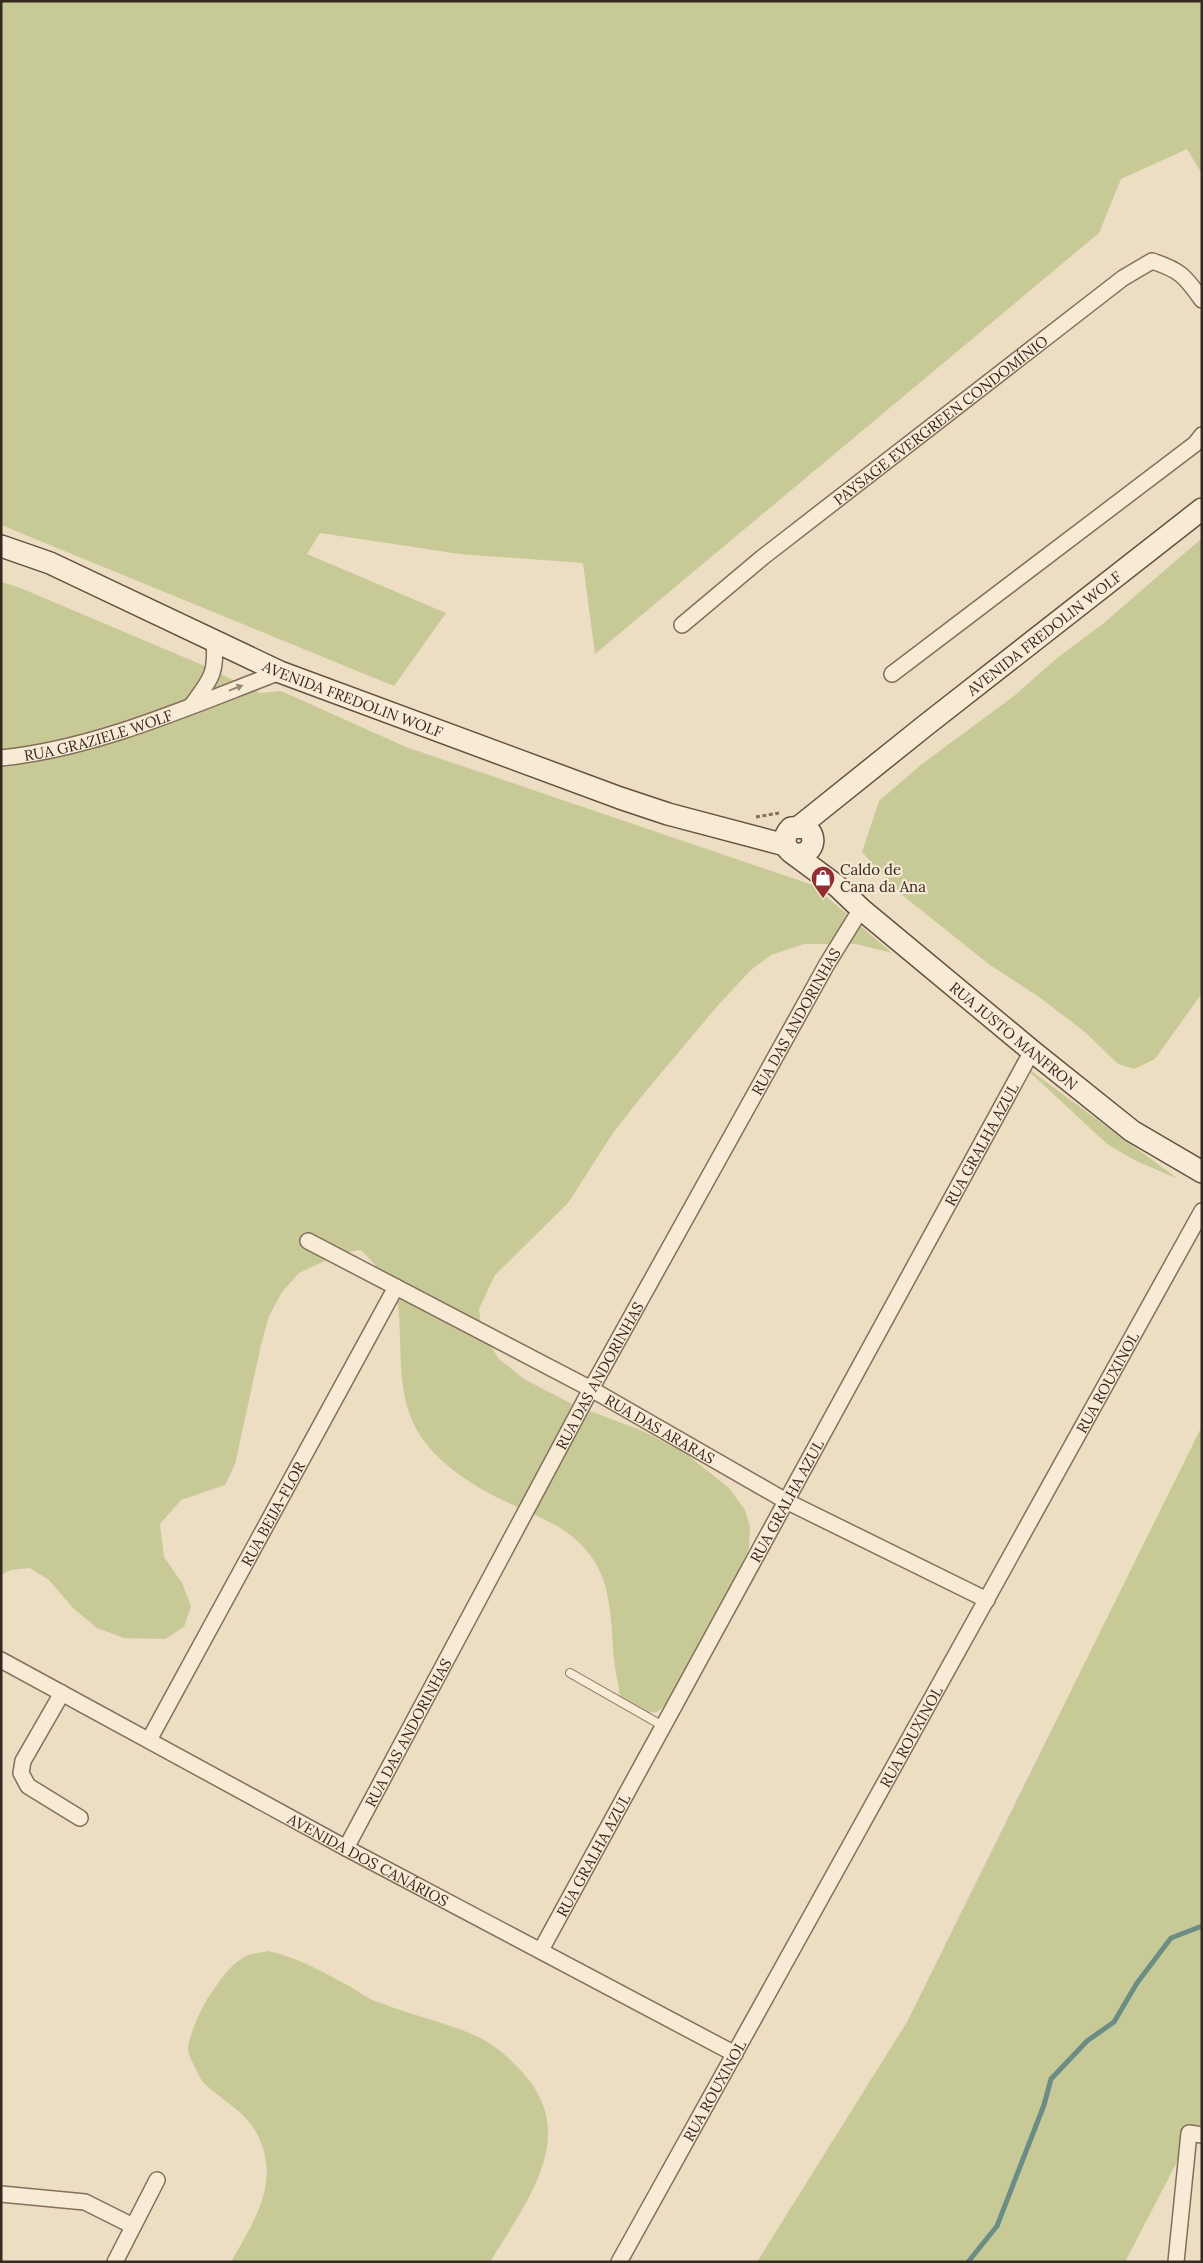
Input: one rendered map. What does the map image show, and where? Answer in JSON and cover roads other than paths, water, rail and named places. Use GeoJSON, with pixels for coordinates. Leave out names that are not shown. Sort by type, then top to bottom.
{"type":"FeatureCollection","features":[{"type":"Feature","properties":{"kind":"main road","name":"AVENIDA FREDOLIN WOLF"},"geometry":{"type":"LineString","coordinates":[[1,546],[50,563],[280,672],[620,798],[668,814],[714,825],[798,835],[887,756],[1202,509]]}},
{"type":"Feature","properties":{"kind":"main road","name":"RUA JUSTO MANFRON"},"geometry":{"type":"LineString","coordinates":[[798,835],[838,886],[861,909],[1132,1131],[1202,1172]]}},
{"type":"Feature","properties":{"kind":"street","name":"PAYSAGE EVERGREEN CONDOMÍNIO"},"geometry":{"type":"LineString","coordinates":[[682,625],[770,551],[1123,278],[1152,261],[1174,268],[1186,278],[1202,300]]}},
{"type":"Feature","properties":{"kind":"street"},"geometry":{"type":"LineString","coordinates":[[892,674],[1195,444],[1202,435]]}},
{"type":"Feature","properties":{"kind":"street","name":"RUA GRAZIELE WOLF"},"geometry":{"type":"LineString","coordinates":[[192,705],[211,678],[216,662],[214,642]]}},
{"type":"Feature","properties":{"kind":"street","name":"RUA GRAZIELE WOLF"},"geometry":{"type":"LineString","coordinates":[[1,758],[30,755],[109,736],[280,672]]}},
{"type":"Feature","properties":{"kind":"street","name":"RUA DAS ANDORINHAS"},"geometry":{"type":"LineString","coordinates":[[346,1848],[591,1389],[827,964],[861,909]]}},
{"type":"Feature","properties":{"kind":"street","name":"RUA GRALHA AZUL"},"geometry":{"type":"LineString","coordinates":[[541,1950],[1032,1051]]}},
{"type":"Feature","properties":{"kind":"street","name":"RUA ROUXINOL"},"geometry":{"type":"LineString","coordinates":[[619,2262],[1202,1211]]}},
{"type":"Feature","properties":{"kind":"street","name":"RUA DAS ARARAS"},"geometry":{"type":"LineString","coordinates":[[308,1241],[591,1389],[786,1501],[987,1600]]}},
{"type":"Feature","properties":{"kind":"street","name":"RUA BEIJA-FLOR"},"geometry":{"type":"LineString","coordinates":[[148,1740],[396,1287]]}},
{"type":"Feature","properties":{"kind":"street","name":"AVENIDA DOS CANÁRIOS"},"geometry":{"type":"LineString","coordinates":[[1,1660],[346,1848],[735,2054]]}},
{"type":"Feature","properties":{"kind":"street"},"geometry":{"type":"LineString","coordinates":[[62,1693],[24,1761],[21,1773],[28,1786],[80,1818]]}},
{"type":"Feature","properties":{"kind":"street"},"geometry":{"type":"LineString","coordinates":[[1176,2262],[1189,2133],[1202,2135]]}},
{"type":"Feature","properties":{"kind":"street"},"geometry":{"type":"LineString","coordinates":[[115,2262],[157,2180]]}},
{"type":"Feature","properties":{"kind":"street"},"geometry":{"type":"LineString","coordinates":[[1,2194],[85,2202],[133,2226]]}},
{"type":"Feature","properties":{"kind":"lane"},"geometry":{"type":"LineString","coordinates":[[570,1673],[663,1726]]}},
{"type":"Feature","properties":{"kind":"waterway"},"geometry":{"type":"LineString","coordinates":[[968,2262],[997,2226],[1044,2105],[1051,2079],[1087,2041],[1114,2022],[1137,1983],[1171,1938],[1202,1926]]}},
{"type":"Feature","properties":{"kind":"place","name":"Caldo de Cana da Ana"},"geometry":{"type":"Point","coordinates":[823,899]}}]}
